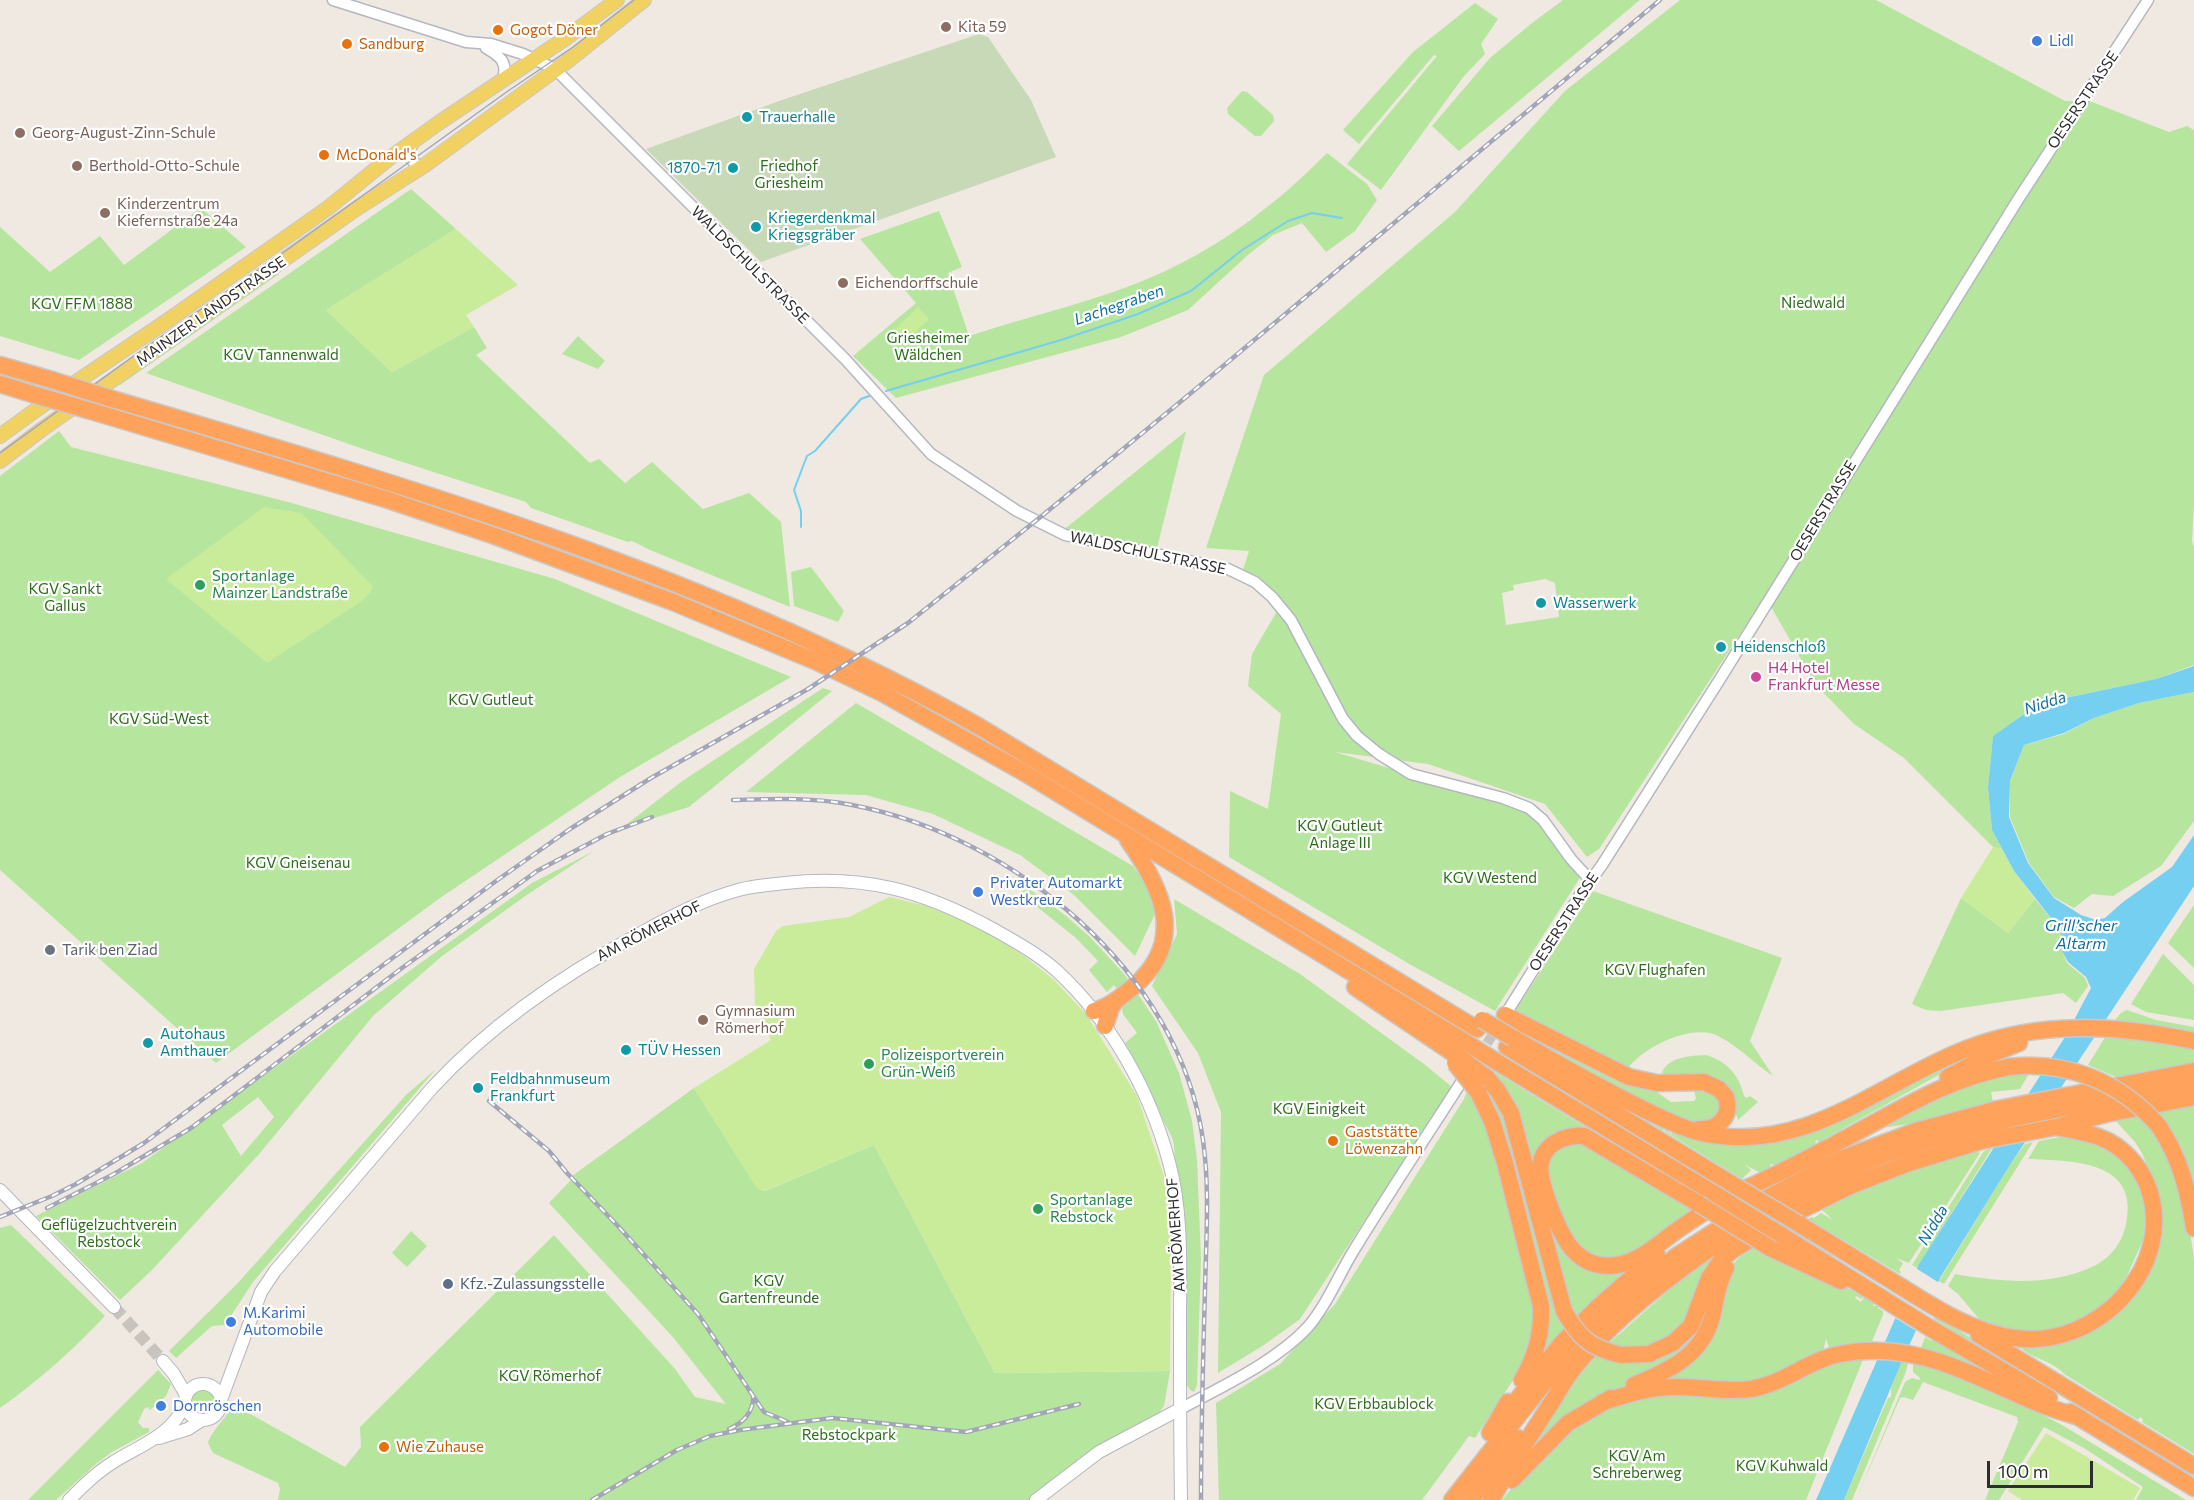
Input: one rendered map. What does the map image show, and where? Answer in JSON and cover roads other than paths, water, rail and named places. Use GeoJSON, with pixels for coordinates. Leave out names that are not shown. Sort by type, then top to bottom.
{"type":"FeatureCollection","features":[{"type":"Feature","properties":{"kind":"highway"},"geometry":{"type":"LineString","coordinates":[[0,365],[384,480],[504,521],[675,583],[869,669],[960,716],[1286,912],[1322,923],[1732,1184],[2194,1466]]}},
{"type":"Feature","properties":{"kind":"highway"},"geometry":{"type":"LineString","coordinates":[[0,384],[429,514],[622,582],[764,639],[882,693],[965,739],[1124,834],[1237,903],[1460,1055],[1482,1085],[1506,1103],[1513,1121],[1564,1311],[1583,1339],[1603,1351],[1638,1356],[1673,1343],[1695,1319],[1715,1268],[1734,1249],[1814,1203],[1880,1173],[1981,1141],[2056,1127],[2106,1113],[2194,1097]]}},
{"type":"Feature","properties":{"kind":"highway"},"geometry":{"type":"LineString","coordinates":[[1094,1011],[1116,1000],[1135,985],[1151,967],[1161,950],[1166,927],[1164,909],[1155,884],[1124,834]]}},
{"type":"Feature","properties":{"kind":"highway"},"geometry":{"type":"LineString","coordinates":[[1237,903],[1416,1028],[1460,1055],[1497,1062],[1715,1202],[1780,1234],[2194,1488]]}},
{"type":"Feature","properties":{"kind":"highway"},"geometry":{"type":"LineString","coordinates":[[1105,1026],[1116,1000]]}},
{"type":"Feature","properties":{"kind":"highway"},"geometry":{"type":"LineString","coordinates":[[1502,1019],[1629,1077],[1657,1083],[1704,1082],[1719,1089],[1727,1101],[1726,1115],[1720,1124],[1710,1130],[1687,1128]]}},
{"type":"Feature","properties":{"kind":"highway"},"geometry":{"type":"LineString","coordinates":[[1510,1042],[1622,1099],[1687,1128],[1711,1135],[1735,1138],[1789,1132],[1841,1112],[1966,1049],[1992,1040],[2084,1028],[2112,1028],[2194,1041]]}},
{"type":"Feature","properties":{"kind":"highway"},"geometry":{"type":"LineString","coordinates":[[1909,1105],[1966,1066],[2040,1033]]}},
{"type":"Feature","properties":{"kind":"highway"},"geometry":{"type":"LineString","coordinates":[[1886,1300],[1770,1248],[1699,1204],[1584,1136],[1577,1135],[1560,1140],[1548,1148],[1540,1163],[1541,1181],[1563,1239],[1581,1257],[1602,1265],[1617,1266],[1638,1258],[1727,1198],[1951,1084],[2009,1066],[2042,1065],[2077,1071],[2095,1078],[2125,1094],[2158,1125],[2182,1172],[2194,1228]]}},
{"type":"Feature","properties":{"kind":"highway"},"geometry":{"type":"LineString","coordinates":[[1450,1500],[1544,1383],[1585,1338],[1683,1252],[1765,1199],[1841,1159],[1906,1134],[1996,1116],[2080,1093],[2194,1071]]}},
{"type":"Feature","properties":{"kind":"highway"},"geometry":{"type":"LineString","coordinates":[[1471,1500],[1538,1411],[1607,1333],[1678,1271],[1795,1195],[1885,1155],[1996,1116],[2069,1108],[2194,1084]]}},
{"type":"Feature","properties":{"kind":"highway"},"geometry":{"type":"LineString","coordinates":[[1482,1085],[1539,1293],[1542,1321],[1539,1341],[1530,1365],[1490,1433]]}},
{"type":"Feature","properties":{"kind":"highway"},"geometry":{"type":"LineString","coordinates":[[1943,1313],[2000,1335],[2027,1340],[2044,1339],[2074,1332],[2087,1326],[2112,1308],[2134,1282],[2149,1251],[2154,1220],[2153,1205],[2144,1178],[2128,1156],[2108,1141],[2084,1132],[2056,1127]]}},
{"type":"Feature","properties":{"kind":"highway"},"geometry":{"type":"LineString","coordinates":[[1450,1500],[1465,1469],[1490,1433],[1556,1351],[1598,1307],[1715,1202],[1768,1178]]}},
{"type":"Feature","properties":{"kind":"highway"},"geometry":{"type":"LineString","coordinates":[[1614,1311],[1715,1202]]}},
{"type":"Feature","properties":{"kind":"highway"},"geometry":{"type":"LineString","coordinates":[[1493,1500],[1568,1423],[1630,1387],[1666,1371],[1685,1359],[1695,1349],[1710,1326],[1718,1284],[1723,1273],[1738,1251],[1755,1237]]}},
{"type":"Feature","properties":{"kind":"highway"},"geometry":{"type":"LineString","coordinates":[[1603,1402],[1659,1387],[1691,1387],[1718,1391],[1754,1388],[1837,1354],[1865,1349],[1898,1350],[1971,1372],[2040,1404],[2079,1417]]}},
{"type":"Feature","properties":{"kind":"highway"},"geometry":{"type":"LineString","coordinates":[[1493,1500],[1573,1369]]}},
{"type":"Feature","properties":{"kind":"main road","name":"MAINZER LANDSTRASSE"},"geometry":{"type":"LineString","coordinates":[[0,436],[328,208],[416,140],[617,0]]}},
{"type":"Feature","properties":{"kind":"main road","name":"MAINZER LANDSTRASSE"},"geometry":{"type":"LineString","coordinates":[[0,461],[348,215],[425,165],[644,0]]}},
{"type":"Feature","properties":{"kind":"main road","name":"AM RÖMERHOF"},"geometry":{"type":"LineString","coordinates":[[221,1400],[261,1292],[275,1271],[385,1140],[453,1065],[502,1021],[595,958],[690,907],[736,890],[838,879],[889,886],[931,899],[1027,948],[1056,970],[1094,1011],[1148,1101],[1169,1161],[1174,1185],[1180,1269],[1181,1500]]}},
{"type":"Feature","properties":{"kind":"main road"},"geometry":{"type":"LineString","coordinates":[[0,1190],[114,1306]]}},
{"type":"Feature","properties":{"kind":"main road","name":"AM RÖMERHOF"},"geometry":{"type":"LineString","coordinates":[[203,1384],[227,1371],[236,1359]]}},
{"type":"Feature","properties":{"kind":"main road"},"geometry":{"type":"LineString","coordinates":[[147,1443],[188,1429],[202,1420],[213,1418],[217,1414],[221,1400],[217,1390],[164,1362],[180,1384],[190,1415],[202,1420]]}},
{"type":"Feature","properties":{"kind":"main road"},"geometry":{"type":"LineString","coordinates":[[69,1500],[99,1472],[147,1443],[174,1423],[189,1390],[203,1384]]}},
{"type":"Feature","properties":{"kind":"main road"},"geometry":{"type":"LineString","coordinates":[[1036,1500],[1099,1452],[1180,1409]]}},
{"type":"Feature","properties":{"kind":"street","name":"WALDSCHULSTRASSE"},"geometry":{"type":"LineString","coordinates":[[333,0],[466,42],[491,44],[535,59],[555,69],[840,355],[931,454],[1025,516],[1065,535],[1228,569],[1255,582],[1272,597],[1291,620],[1331,699],[1357,736],[1379,754],[1411,774],[1503,798],[1529,808],[1543,820],[1571,859],[1591,881]]}},
{"type":"Feature","properties":{"kind":"street","name":"OESERSTRASSE"},"geometry":{"type":"LineString","coordinates":[[1502,1019],[1720,679],[2014,205],[2148,0]]}},
{"type":"Feature","properties":{"kind":"street","name":"WALDSCHULSTRASSE"},"geometry":{"type":"LineString","coordinates":[[478,44],[496,53],[503,61],[506,71],[503,79]]}},
{"type":"Feature","properties":{"kind":"street"},"geometry":{"type":"LineString","coordinates":[[534,85],[540,72],[535,59]]}},
{"type":"Feature","properties":{"kind":"street"},"geometry":{"type":"LineString","coordinates":[[416,140],[411,146],[410,158],[417,165],[425,165]]}},
{"type":"Feature","properties":{"kind":"street"},"geometry":{"type":"LineString","coordinates":[[1180,1409],[1260,1364],[1307,1328],[1322,1308],[1353,1251],[1462,1081]]}},
{"type":"Feature","properties":{"kind":"water","name":"Grill’scher Altarm"},"geometry":{"type":"Polygon","coordinates":[[[2194,666],[2194,692],[2139,703],[2094,718],[2064,733],[2024,745],[2010,781],[2009,817],[2028,863],[2054,898],[2081,915],[2096,920],[2105,918],[2123,902],[2172,867],[2194,835],[2194,886],[2010,1165],[1940,1278],[1902,1361],[1844,1500],[1816,1500],[1919,1264],[2065,1037],[2091,988],[2086,977],[2068,962],[2062,951],[2062,932],[2014,871],[1992,830],[1988,788],[1993,736],[2030,710],[2070,697],[2156,679],[2194,666]]]}},
{"type":"Feature","properties":{"kind":"waterway","name":"Lachegraben"},"geometry":{"type":"LineString","coordinates":[[886,391],[1061,340],[1138,314],[1191,291],[1242,250],[1288,221],[1312,213],[1342,218]]}},
{"type":"Feature","properties":{"kind":"waterway","name":"Lachegraben"},"geometry":{"type":"LineString","coordinates":[[801,527],[801,511],[794,490],[807,456],[815,451],[861,399],[872,395]]}},
{"type":"Feature","properties":{"kind":"tunnel"},"geometry":{"type":"LineString","coordinates":[[1479,1056],[1500,1023]]}},
{"type":"Feature","properties":{"kind":"tunnel"},"geometry":{"type":"LineString","coordinates":[[114,1307],[163,1361]]}},
{"type":"Feature","properties":{"kind":"tram line"},"geometry":{"type":"LineString","coordinates":[[0,453],[153,342],[273,260],[573,47],[634,0]]}},
{"type":"Feature","properties":{"kind":"railway"},"geometry":{"type":"LineString","coordinates":[[0,1217],[76,1184],[144,1143],[496,881],[570,829],[651,778],[808,689],[908,623],[1191,393],[1660,0]]}},
{"type":"Feature","properties":{"kind":"railway"},"geometry":{"type":"LineString","coordinates":[[733,800],[778,799],[837,802],[913,821],[972,847],[1028,880],[1079,921],[1124,968],[1161,1021],[1188,1078],[1203,1140],[1205,1159],[1207,1215],[1201,1500]]}},
{"type":"Feature","properties":{"kind":"railway"},"geometry":{"type":"LineString","coordinates":[[47,1208],[114,1174],[191,1128],[402,968],[537,871],[607,834],[652,817]]}},
{"type":"Feature","properties":{"kind":"railway"},"geometry":{"type":"LineString","coordinates":[[489,1101],[549,1151],[698,1314],[764,1412],[788,1422]]}},
{"type":"Feature","properties":{"kind":"railway"},"geometry":{"type":"LineString","coordinates":[[729,1429],[739,1424],[750,1412],[753,1396]]}},
{"type":"Feature","properties":{"kind":"railway"},"geometry":{"type":"LineString","coordinates":[[592,1500],[677,1450],[710,1436],[740,1430],[832,1418],[966,1432],[1079,1404]]}},
{"type":"Feature","properties":{"kind":"place","name":"Kita 59"},"geometry":{"type":"Point","coordinates":[946,27]}},
{"type":"Feature","properties":{"kind":"place","name":"Gogot Döner"},"geometry":{"type":"Point","coordinates":[498,30]}},
{"type":"Feature","properties":{"kind":"place","name":"Lidl"},"geometry":{"type":"Point","coordinates":[2037,41]}},
{"type":"Feature","properties":{"kind":"place","name":"Sandburg"},"geometry":{"type":"Point","coordinates":[347,44]}},
{"type":"Feature","properties":{"kind":"place","name":"Trauerhalle"},"geometry":{"type":"Point","coordinates":[747,117]}},
{"type":"Feature","properties":{"kind":"place","name":"Georg-August-Zinn-Schule"},"geometry":{"type":"Point","coordinates":[20,133]}},
{"type":"Feature","properties":{"kind":"place","name":"McDonald's"},"geometry":{"type":"Point","coordinates":[324,155]}},
{"type":"Feature","properties":{"kind":"place","name":"Berthold-Otto-Schule"},"geometry":{"type":"Point","coordinates":[77,166]}},
{"type":"Feature","properties":{"kind":"place","name":"1870-71"},"geometry":{"type":"Point","coordinates":[733,168]}},
{"type":"Feature","properties":{"kind":"place","name":"Kinderzentrum Kiefernstraße 24a"},"geometry":{"type":"Point","coordinates":[105,213]}},
{"type":"Feature","properties":{"kind":"place","name":"Kriegerdenkmal Kriegsgräber"},"geometry":{"type":"Point","coordinates":[756,227]}},
{"type":"Feature","properties":{"kind":"place","name":"Eichendorffschule"},"geometry":{"type":"Point","coordinates":[843,283]}},
{"type":"Feature","properties":{"kind":"place","name":"Sportanlage Mainzer Landstraße"},"geometry":{"type":"Point","coordinates":[200,585]}},
{"type":"Feature","properties":{"kind":"place","name":"Wasserwerk"},"geometry":{"type":"Point","coordinates":[1541,603]}},
{"type":"Feature","properties":{"kind":"place","name":"Heidenschloß"},"geometry":{"type":"Point","coordinates":[1721,647]}},
{"type":"Feature","properties":{"kind":"place","name":"H4 Hotel Frankfurt Messe"},"geometry":{"type":"Point","coordinates":[1756,677]}},
{"type":"Feature","properties":{"kind":"place","name":"Privater Automarkt Westkreuz"},"geometry":{"type":"Point","coordinates":[978,892]}},
{"type":"Feature","properties":{"kind":"place","name":"Tarik ben Ziad"},"geometry":{"type":"Point","coordinates":[50,950]}},
{"type":"Feature","properties":{"kind":"place","name":"Gymnasium Römerhof"},"geometry":{"type":"Point","coordinates":[703,1020]}},
{"type":"Feature","properties":{"kind":"place","name":"Autohaus Amthauer"},"geometry":{"type":"Point","coordinates":[148,1043]}},
{"type":"Feature","properties":{"kind":"place","name":"TÜV Hessen"},"geometry":{"type":"Point","coordinates":[626,1050]}},
{"type":"Feature","properties":{"kind":"place","name":"Polizeisportverein Grün-Weiß"},"geometry":{"type":"Point","coordinates":[869,1064]}},
{"type":"Feature","properties":{"kind":"place","name":"Feldbahnmuseum Frankfurt"},"geometry":{"type":"Point","coordinates":[478,1088]}},
{"type":"Feature","properties":{"kind":"place","name":"Gaststätte Löwenzahn"},"geometry":{"type":"Point","coordinates":[1333,1141]}},
{"type":"Feature","properties":{"kind":"place","name":"Sportanlage Rebstock"},"geometry":{"type":"Point","coordinates":[1038,1209]}},
{"type":"Feature","properties":{"kind":"place","name":"Kfz.-Zulassungsstelle"},"geometry":{"type":"Point","coordinates":[448,1284]}},
{"type":"Feature","properties":{"kind":"place","name":"M.Karimi Automobile"},"geometry":{"type":"Point","coordinates":[231,1322]}},
{"type":"Feature","properties":{"kind":"place","name":"Dornröschen"},"geometry":{"type":"Point","coordinates":[161,1406]}},
{"type":"Feature","properties":{"kind":"place","name":"Wie Zuhause"},"geometry":{"type":"Point","coordinates":[384,1447]}},
{"type":"Feature","properties":{"kind":"park label","name":"Friedhof Griesheim"},"geometry":{"type":"Point","coordinates":[789,174]}},
{"type":"Feature","properties":{"kind":"park label","name":"Niedwald"},"geometry":{"type":"Point","coordinates":[1813,303]}},
{"type":"Feature","properties":{"kind":"park label","name":"KGV FFM 1888"},"geometry":{"type":"Point","coordinates":[82,304]}},
{"type":"Feature","properties":{"kind":"park label","name":"Griesheimer Wäldchen"},"geometry":{"type":"Point","coordinates":[928,346]}},
{"type":"Feature","properties":{"kind":"park label","name":"KGV Tannenwald"},"geometry":{"type":"Point","coordinates":[281,355]}},
{"type":"Feature","properties":{"kind":"park label","name":"KGV Sankt Gallus"},"geometry":{"type":"Point","coordinates":[65,598]}},
{"type":"Feature","properties":{"kind":"park label","name":"KGV Gutleut"},"geometry":{"type":"Point","coordinates":[491,700]}},
{"type":"Feature","properties":{"kind":"park label","name":"KGV Süd-West"},"geometry":{"type":"Point","coordinates":[159,719]}},
{"type":"Feature","properties":{"kind":"park label","name":"KGV Gutleut Anlage III"},"geometry":{"type":"Point","coordinates":[1340,834]}},
{"type":"Feature","properties":{"kind":"park label","name":"KGV Gneisenau"},"geometry":{"type":"Point","coordinates":[298,863]}},
{"type":"Feature","properties":{"kind":"park label","name":"KGV Westend"},"geometry":{"type":"Point","coordinates":[1490,878]}},
{"type":"Feature","properties":{"kind":"park label","name":"KGV Flughafen"},"geometry":{"type":"Point","coordinates":[1655,970]}},
{"type":"Feature","properties":{"kind":"park label","name":"KGV Einigkeit"},"geometry":{"type":"Point","coordinates":[1319,1109]}},
{"type":"Feature","properties":{"kind":"park label","name":"Geflügelzuchtverein Rebstock"},"geometry":{"type":"Point","coordinates":[109,1234]}},
{"type":"Feature","properties":{"kind":"park label","name":"KGV Gartenfreunde"},"geometry":{"type":"Point","coordinates":[769,1290]}},
{"type":"Feature","properties":{"kind":"park label","name":"KGV Römerhof"},"geometry":{"type":"Point","coordinates":[550,1376]}},
{"type":"Feature","properties":{"kind":"park label","name":"KGV Erbbaublock"},"geometry":{"type":"Point","coordinates":[1374,1404]}},
{"type":"Feature","properties":{"kind":"park label","name":"Rebstockpark"},"geometry":{"type":"Point","coordinates":[849,1435]}},
{"type":"Feature","properties":{"kind":"park label","name":"KGV Am Schreberweg"},"geometry":{"type":"Point","coordinates":[1637,1464]}},
{"type":"Feature","properties":{"kind":"park label","name":"KGV Kuhwald"},"geometry":{"type":"Point","coordinates":[1782,1466]}},
{"type":"Feature","properties":{"kind":"water label","name":"Nidda"},"geometry":{"type":"Point","coordinates":[2045,703]}},
{"type":"Feature","properties":{"kind":"water label","name":"Nidda"},"geometry":{"type":"Point","coordinates":[1933,1225]}}]}
